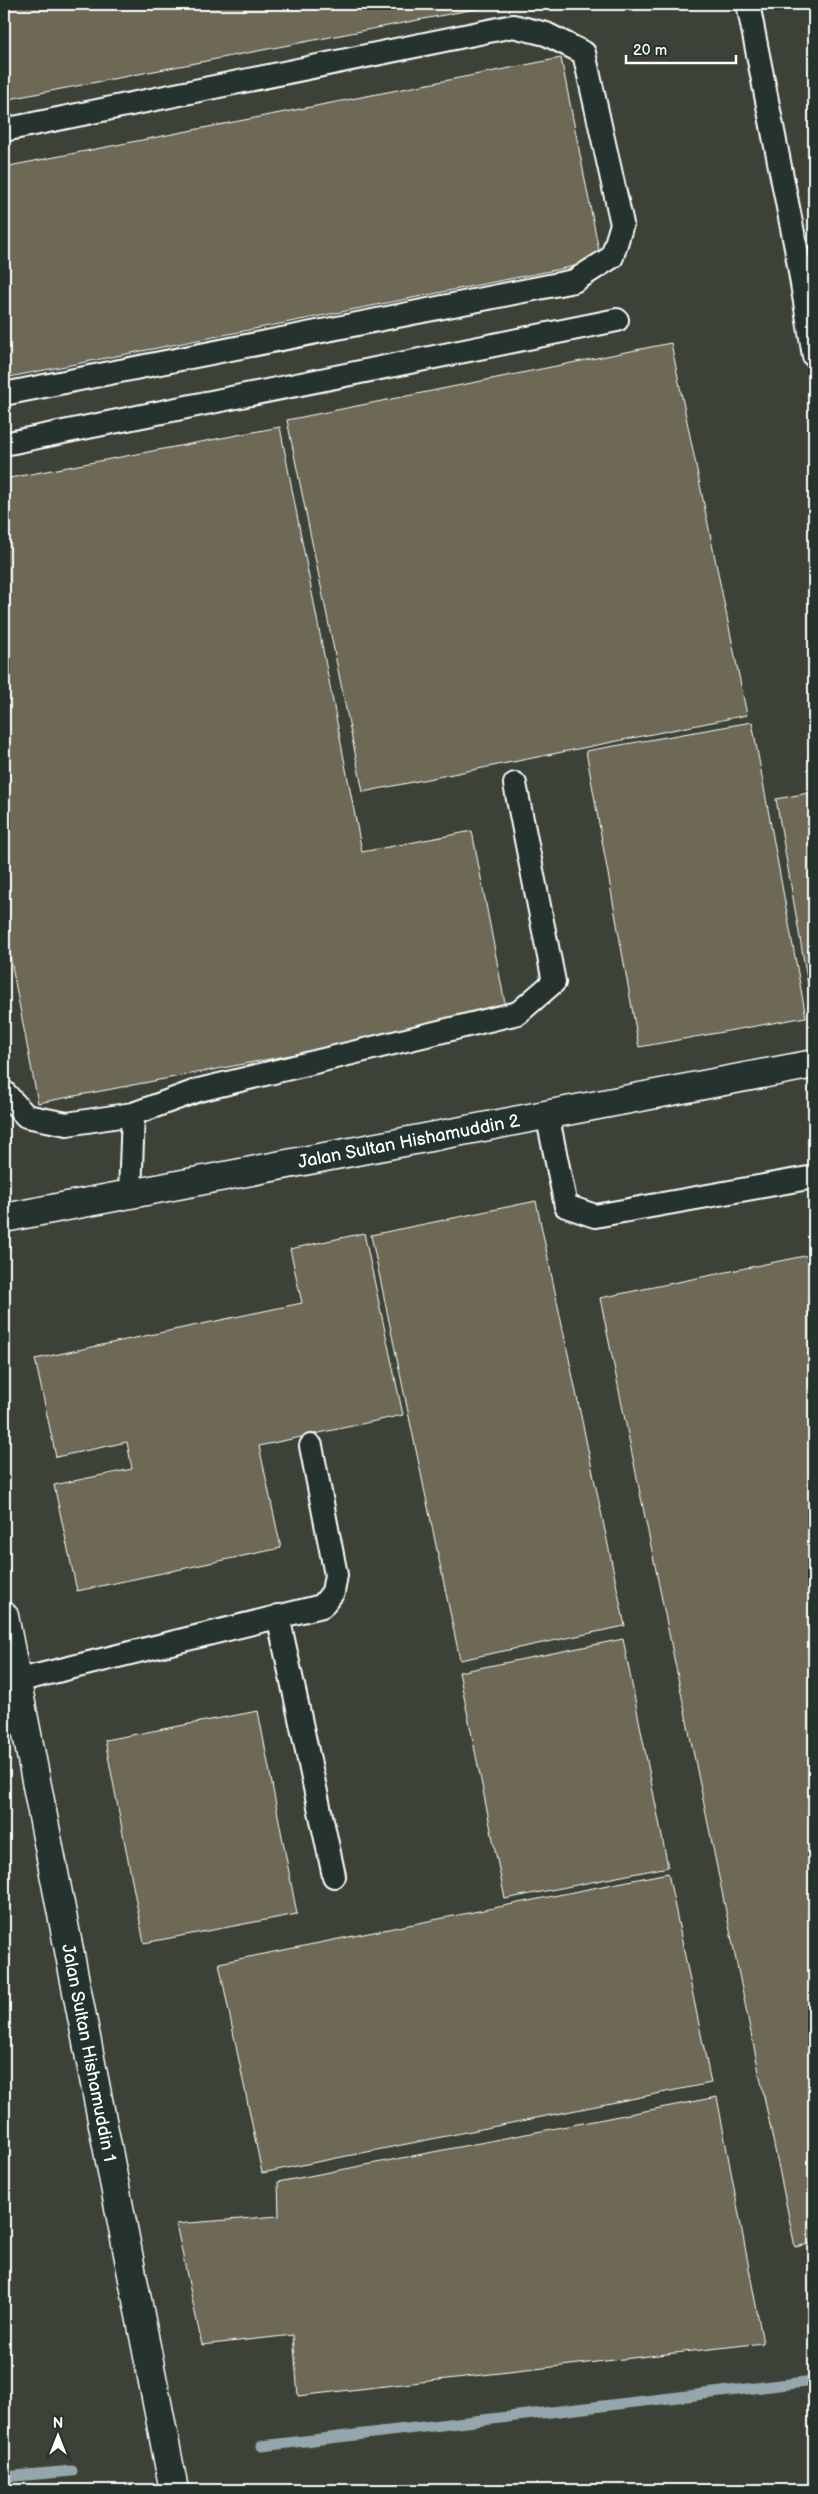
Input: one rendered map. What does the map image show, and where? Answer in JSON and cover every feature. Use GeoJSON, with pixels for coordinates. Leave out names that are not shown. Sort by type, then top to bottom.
{"type":"FeatureCollection","features":[{"type":"Feature","properties":{"kind":"street","name":"Jalan Sultan Hishamuddin 2"},"geometry":{"type":"LineString","coordinates":[[4,1218],[814,1064]]}},
{"type":"Feature","properties":{"kind":"street","name":"Jalan Sultan Hishamuddin 1"},"geometry":{"type":"LineString","coordinates":[[4,1616],[174,2490]]}},
{"type":"Feature","properties":{"kind":"lane"},"geometry":{"type":"LineString","coordinates":[[748,4],[796,248],[814,356]]}},
{"type":"Feature","properties":{"kind":"lane"},"geometry":{"type":"LineString","coordinates":[[4,130],[513,26],[546,34],[584,54],[622,224],[612,257],[574,281],[4,394]]}},
{"type":"Feature","properties":{"kind":"lane"},"geometry":{"type":"LineString","coordinates":[[4,444],[617,320]]}},
{"type":"Feature","properties":{"kind":"lane"},"geometry":{"type":"LineString","coordinates":[[4,1092],[26,1116],[67,1124],[133,1114],[199,1090],[518,1013],[554,982],[515,784]]}},
{"type":"Feature","properties":{"kind":"lane"},"geometry":{"type":"LineString","coordinates":[[130,1194],[133,1114]]}},
{"type":"Feature","properties":{"kind":"lane"},"geometry":{"type":"LineString","coordinates":[[547,1114],[566,1206],[595,1216],[814,1177]]}},
{"type":"Feature","properties":{"kind":"lane"},"geometry":{"type":"LineString","coordinates":[[16,1681],[322,1606],[333,1592],[336,1575],[311,1446]]}},
{"type":"Feature","properties":{"kind":"lane"},"geometry":{"type":"LineString","coordinates":[[278,1616],[334,1876]]}},
{"type":"Feature","properties":{"kind":"shaded area"},"geometry":{"type":"Polygon","coordinates":[[[4,4],[814,4],[814,2490],[4,2490],[4,4]]]}},
{"type":"Feature","properties":{"kind":"building"},"geometry":{"type":"Polygon","coordinates":[[[4,4],[501,4],[4,100],[4,4]]]}},
{"type":"Feature","properties":{"kind":"building"},"geometry":{"type":"Polygon","coordinates":[[[561,58],[601,261],[4,378],[4,167],[561,58]]]}},
{"type":"Feature","properties":{"kind":"building"},"geometry":{"type":"Polygon","coordinates":[[[671,343],[747,715],[363,792],[287,420],[671,343]]]}},
{"type":"Feature","properties":{"kind":"building"},"geometry":{"type":"Polygon","coordinates":[[[280,427],[362,852],[472,831],[507,1014],[38,1103],[4,924],[4,479],[280,427]]]}},
{"type":"Feature","properties":{"kind":"building"},"geometry":{"type":"Polygon","coordinates":[[[752,722],[806,1017],[639,1047],[586,751],[752,722]]]}},
{"type":"Feature","properties":{"kind":"building"},"geometry":{"type":"Polygon","coordinates":[[[814,792],[814,1007],[812,1008],[776,799],[814,792]]]}},
{"type":"Feature","properties":{"kind":"building"},"geometry":{"type":"Polygon","coordinates":[[[536,1201],[625,1626],[460,1660],[371,1235],[536,1201]]]}},
{"type":"Feature","properties":{"kind":"building"},"geometry":{"type":"Polygon","coordinates":[[[364,1233],[403,1415],[259,1446],[281,1548],[77,1591],[54,1485],[132,1469],[127,1442],[56,1457],[35,1359],[302,1303],[290,1249],[364,1233]]]}},
{"type":"Feature","properties":{"kind":"building"},"geometry":{"type":"Polygon","coordinates":[[[814,1254],[814,2243],[795,2247],[600,1298],[814,1254]]]}},
{"type":"Feature","properties":{"kind":"building"},"geometry":{"type":"Polygon","coordinates":[[[623,1639],[668,1867],[505,1899],[459,1672],[623,1639]]]}},
{"type":"Feature","properties":{"kind":"building"},"geometry":{"type":"Polygon","coordinates":[[[258,1711],[297,1914],[144,1943],[105,1740],[258,1711]]]}},
{"type":"Feature","properties":{"kind":"building"},"geometry":{"type":"Polygon","coordinates":[[[668,1873],[711,2083],[262,2173],[219,1963],[668,1873]]]}},
{"type":"Feature","properties":{"kind":"building"},"geometry":{"type":"Polygon","coordinates":[[[717,2097],[763,2343],[298,2396],[293,2335],[202,2345],[176,2224],[279,2216],[278,2182],[717,2097]]]}},
{"type":"Feature","properties":{"kind":"waterway"},"geometry":{"type":"LineString","coordinates":[[262,2446],[814,2381]]}},
{"type":"Feature","properties":{"kind":"waterway"},"geometry":{"type":"LineString","coordinates":[[4,2477],[72,2471]]}}]}
